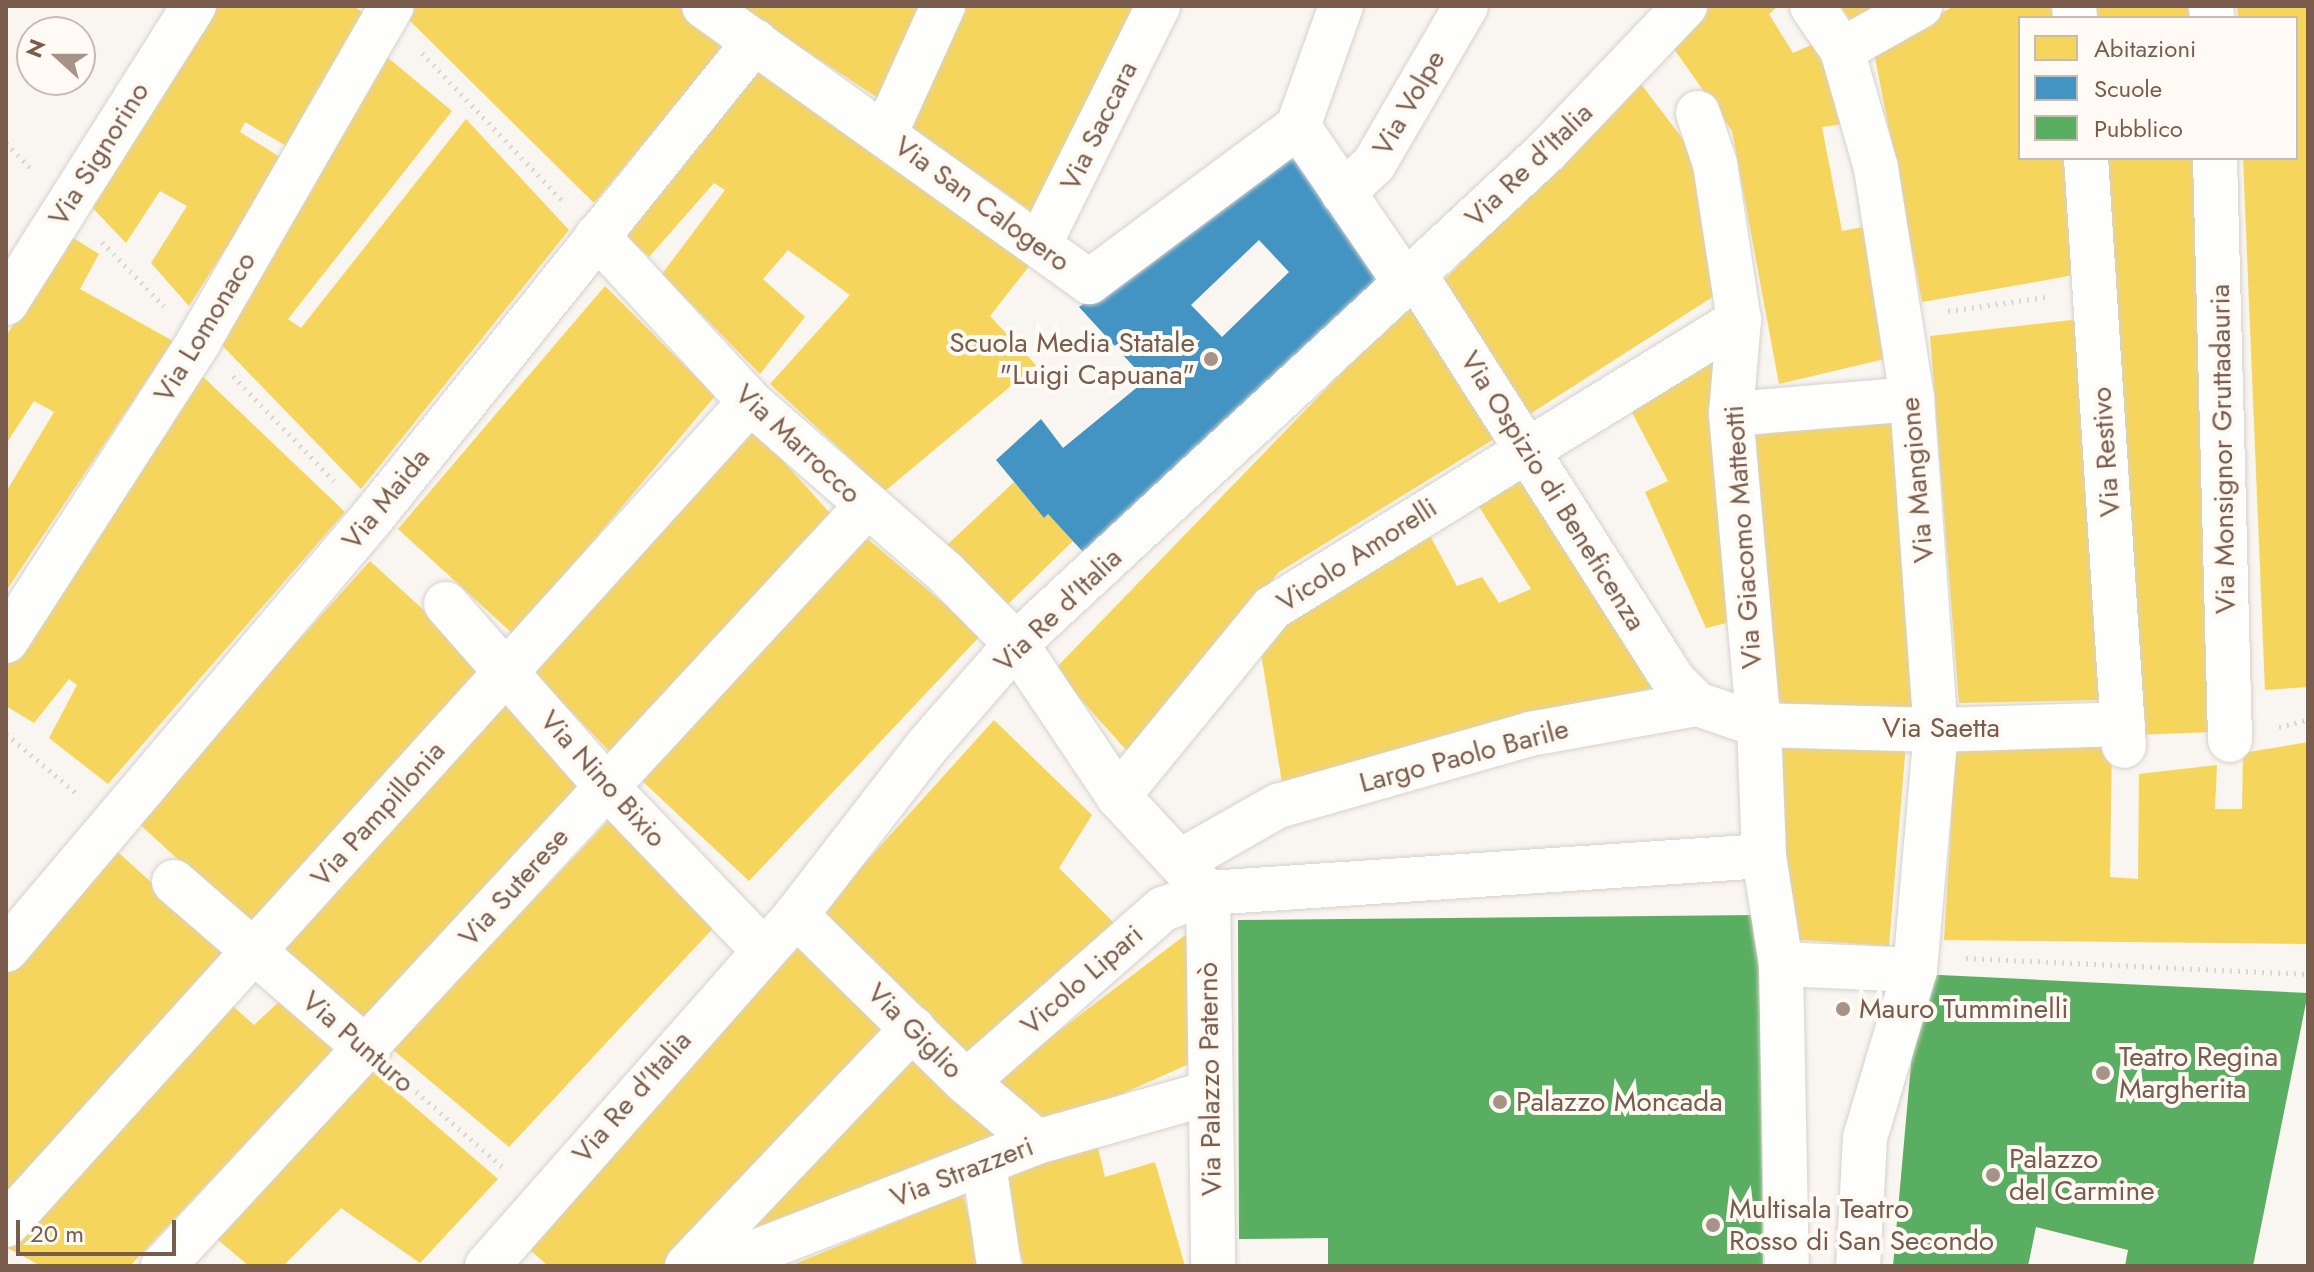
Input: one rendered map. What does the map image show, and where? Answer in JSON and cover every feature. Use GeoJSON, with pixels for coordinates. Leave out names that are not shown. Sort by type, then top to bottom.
{"type":"FeatureCollection","features":[{"type":"Feature","properties":{"kind":"street","name":"Via Signorino"},"geometry":{"type":"LineString","coordinates":[[6,303],[194,6]]}},
{"type":"Feature","properties":{"kind":"street"},"geometry":{"type":"LineString","coordinates":[[885,134],[943,6]]}},
{"type":"Feature","properties":{"kind":"street","name":"Via Saccara"},"geometry":{"type":"LineString","coordinates":[[1039,245],[1158,6]]}},
{"type":"Feature","properties":{"kind":"street"},"geometry":{"type":"LineString","coordinates":[[1341,6],[1298,126],[1343,193],[1410,277]]}},
{"type":"Feature","properties":{"kind":"street","name":"Via Volpe"},"geometry":{"type":"LineString","coordinates":[[1343,193],[1374,164],[1466,6]]}},
{"type":"Feature","properties":{"kind":"street","name":"Via Re d'Italia"},"geometry":{"type":"LineString","coordinates":[[487,1266],[796,915],[928,745],[1016,644],[1546,152],[1685,6]]}},
{"type":"Feature","properties":{"kind":"street","name":"Via Mangione"},"geometry":{"type":"LineString","coordinates":[[1812,6],[1842,50],[1876,168],[1912,399],[1936,730],[1916,963]]}},
{"type":"Feature","properties":{"kind":"street"},"geometry":{"type":"LineString","coordinates":[[1842,50],[1920,6]]}},
{"type":"Feature","properties":{"kind":"street","name":"Via San Calogero"},"geometry":{"type":"LineString","coordinates":[[713,9],[1089,282],[1298,126]]}},
{"type":"Feature","properties":{"kind":"street","name":"Via Lomonaco"},"geometry":{"type":"LineString","coordinates":[[6,641],[199,341],[389,11]]}},
{"type":"Feature","properties":{"kind":"street","name":"Via Maida"},"geometry":{"type":"LineString","coordinates":[[6,950],[371,519],[755,41]]}},
{"type":"Feature","properties":{"kind":"street","name":"Via Giacomo Matteotti"},"geometry":{"type":"LineString","coordinates":[[1698,113],[1715,164],[1739,320],[1731,414],[1759,725],[1764,856],[1781,964],[1787,1266]]}},
{"type":"Feature","properties":{"kind":"street","name":"Via Restivo"},"geometry":{"type":"LineString","coordinates":[[2086,160],[2124,735]]}},
{"type":"Feature","properties":{"kind":"street","name":"Via Monsignor Gruttadauria"},"geometry":{"type":"LineString","coordinates":[[2215,160],[2230,740]]}},
{"type":"Feature","properties":{"kind":"street","name":"Via Marrocco"},"geometry":{"type":"LineString","coordinates":[[597,236],[750,402],[865,508],[945,572],[1016,644],[1118,796],[1194,877]]}},
{"type":"Feature","properties":{"kind":"street","name":"Via Ospizio di Beneficenza"},"geometry":{"type":"LineString","coordinates":[[1410,277],[1526,449],[1675,682],[1697,704]]}},
{"type":"Feature","properties":{"kind":"street","name":"Vicolo Amorelli"},"geometry":{"type":"LineString","coordinates":[[1118,796],[1272,608],[1739,320]]}},
{"type":"Feature","properties":{"kind":"street"},"geometry":{"type":"LineString","coordinates":[[1731,414],[1912,399]]}},
{"type":"Feature","properties":{"kind":"street","name":"Via Pampillonia"},"geometry":{"type":"LineString","coordinates":[[6,1225],[750,402]]}},
{"type":"Feature","properties":{"kind":"street","name":"Via Suterese"},"geometry":{"type":"LineString","coordinates":[[163,1266],[368,1050],[605,785],[865,508]]}},
{"type":"Feature","properties":{"kind":"street","name":"Via Nino Bixio"},"geometry":{"type":"LineString","coordinates":[[446,604],[605,785],[764,951]]}},
{"type":"Feature","properties":{"kind":"street","name":"Largo Paolo Barile"},"geometry":{"type":"LineString","coordinates":[[1194,877],[1278,806],[1530,734],[1697,704],[1759,725]]}},
{"type":"Feature","properties":{"kind":"street","name":"Via Saetta"},"geometry":{"type":"LineString","coordinates":[[1759,725],[2124,735]]}},
{"type":"Feature","properties":{"kind":"street"},"geometry":{"type":"LineString","coordinates":[[1194,877],[1764,856]]}},
{"type":"Feature","properties":{"kind":"street","name":"Vicolo Lipari"},"geometry":{"type":"LineString","coordinates":[[966,1082],[1163,909],[1194,877]]}},
{"type":"Feature","properties":{"kind":"street","name":"Via Palazzo Paternò"},"geometry":{"type":"LineString","coordinates":[[1194,877],[1209,1093],[1213,1266]]}},
{"type":"Feature","properties":{"kind":"street","name":"Via Punturo"},"geometry":{"type":"LineString","coordinates":[[174,882],[368,1050]]}},
{"type":"Feature","properties":{"kind":"street","name":"Via Giglio"},"geometry":{"type":"LineString","coordinates":[[796,915],[966,1082],[1037,1142]]}},
{"type":"Feature","properties":{"kind":"street"},"geometry":{"type":"LineString","coordinates":[[1781,964],[1916,963],[1865,1138],[1858,1266]]}},
{"type":"Feature","properties":{"kind":"street"},"geometry":{"type":"LineString","coordinates":[[687,1266],[913,1028]]}},
{"type":"Feature","properties":{"kind":"street","name":"Via Strazzeri"},"geometry":{"type":"LineString","coordinates":[[719,1266],[1037,1142],[1209,1093]]}},
{"type":"Feature","properties":{"kind":"street"},"geometry":{"type":"LineString","coordinates":[[984,1164],[999,1266]]}},
{"type":"Feature","properties":{"kind":"path"},"geometry":{"type":"LineString","coordinates":[[389,11],[597,236]]}},
{"type":"Feature","properties":{"kind":"path"},"geometry":{"type":"LineString","coordinates":[[1899,318],[2096,289]]}},
{"type":"Feature","properties":{"kind":"path"},"geometry":{"type":"LineString","coordinates":[[1916,963],[2308,974]]}},
{"type":"Feature","properties":{"kind":"path","name":"Via Punturo"},"geometry":{"type":"LineString","coordinates":[[368,1050],[542,1201]]}},
{"type":"Feature","properties":{"kind":"building: Abitazioni"},"geometry":{"type":"Polygon","coordinates":[[[209,6],[353,6],[367,15],[290,148],[245,122],[240,132],[283,159],[189,306],[151,263],[187,206],[160,191],[126,243],[85,200],[209,6]]]}},
{"type":"Feature","properties":{"kind":"building: Abitazioni"},"geometry":{"type":"Polygon","coordinates":[[[411,6],[678,6],[728,41],[594,203],[405,16],[411,6]]]}},
{"type":"Feature","properties":{"kind":"building: Abitazioni"},"geometry":{"type":"Polygon","coordinates":[[[737,6],[922,6],[881,100],[737,6]]]}},
{"type":"Feature","properties":{"kind":"building: Abitazioni"},"geometry":{"type":"Polygon","coordinates":[[[961,6],[1143,6],[1038,216],[907,125],[961,6]]]}},
{"type":"Feature","properties":{"kind":"building: Abitazioni"},"geometry":{"type":"Polygon","coordinates":[[[1707,6],[1778,6],[1769,14],[1793,53],[1820,41],[1851,123],[1822,127],[1842,231],[1874,225],[1893,357],[1779,384],[1732,131],[1674,49],[1707,6]]]}},
{"type":"Feature","properties":{"kind":"building: Abitazioni"},"geometry":{"type":"Polygon","coordinates":[[[1840,6],[1891,6],[1856,28],[1840,6]]]}},
{"type":"Feature","properties":{"kind":"building: Abitazioni"},"geometry":{"type":"Polygon","coordinates":[[[1954,6],[2053,6],[2055,16],[2018,16],[2018,160],[2068,160],[2080,274],[1922,302],[1874,52],[1954,6]]]}},
{"type":"Feature","properties":{"kind":"building: Abitazioni"},"geometry":{"type":"Polygon","coordinates":[[[2086,6],[2188,6],[2189,16],[2087,16],[2086,6]]]}},
{"type":"Feature","properties":{"kind":"building: Abitazioni"},"geometry":{"type":"Polygon","coordinates":[[[2237,6],[2308,6],[2308,687],[2265,690],[2243,160],[2298,160],[2298,16],[2238,16],[2237,6]]]}},
{"type":"Feature","properties":{"kind":"building: Abitazioni"},"geometry":{"type":"Polygon","coordinates":[[[381,52],[452,111],[288,319],[301,328],[466,119],[569,230],[361,489],[215,338],[381,52]]]}},
{"type":"Feature","properties":{"kind":"building: Abitazioni"},"geometry":{"type":"Polygon","coordinates":[[[758,63],[1034,260],[990,316],[1036,365],[885,491],[770,384],[850,295],[788,250],[763,279],[805,317],[760,374],[662,274],[725,190],[714,183],[649,257],[619,229],[758,63]]]}},
{"type":"Feature","properties":{"kind":"building: Abitazioni"},"geometry":{"type":"Polygon","coordinates":[[[1641,84],[1691,150],[1725,289],[1527,416],[1442,282],[1641,84]]]}},
{"type":"Feature","properties":{"kind":"building: Abitazioni"},"geometry":{"type":"Polygon","coordinates":[[[2098,160],[2197,160],[2213,732],[2134,735],[2098,160]]]}},
{"type":"Feature","properties":{"kind":"building: Abitazioni"},"geometry":{"type":"Polygon","coordinates":[[[70,236],[99,254],[80,289],[173,341],[6,591],[6,492],[54,412],[34,401],[6,444],[6,336],[70,236]]]}},
{"type":"Feature","properties":{"kind":"building: Abitazioni"},"geometry":{"type":"Polygon","coordinates":[[[605,286],[715,396],[514,635],[398,529],[605,286]]]}},
{"type":"Feature","properties":{"kind":"building: Abitazioni"},"geometry":{"type":"Polygon","coordinates":[[[1412,300],[1499,436],[1279,572],[1129,753],[1054,670],[1412,300]]]}},
{"type":"Feature","properties":{"kind":"building: Abitazioni"},"geometry":{"type":"Polygon","coordinates":[[[2081,319],[2107,700],[1959,703],[1930,336],[2081,319]]]}},
{"type":"Feature","properties":{"kind":"building: Abitazioni"},"geometry":{"type":"Polygon","coordinates":[[[1719,347],[1739,620],[1706,628],[1645,492],[1668,481],[1627,403],[1719,347]]]}},
{"type":"Feature","properties":{"kind":"building: Abitazioni"},"geometry":{"type":"Polygon","coordinates":[[[194,368],[345,512],[108,784],[49,738],[77,685],[69,679],[34,723],[6,706],[6,654],[194,368]]]}},
{"type":"Feature","properties":{"kind":"building: Abitazioni"},"geometry":{"type":"Polygon","coordinates":[[[1896,410],[1916,707],[1772,707],[1753,436],[1896,410]]]}},
{"type":"Feature","properties":{"kind":"building: Abitazioni"},"geometry":{"type":"Polygon","coordinates":[[[751,425],[836,520],[613,755],[528,667],[751,425]]]}},
{"type":"Feature","properties":{"kind":"building: Abitazioni"},"geometry":{"type":"Polygon","coordinates":[[[1526,468],[1656,687],[1282,783],[1258,635],[1428,532],[1457,586],[1482,577],[1499,603],[1531,589],[1473,497],[1526,468]]]}},
{"type":"Feature","properties":{"kind":"building: Abitazioni"},"geometry":{"type":"Polygon","coordinates":[[[1014,482],[1044,518],[1048,514],[1073,541],[1003,609],[946,546],[1014,482]]]}},
{"type":"Feature","properties":{"kind":"building: Abitazioni"},"geometry":{"type":"Polygon","coordinates":[[[863,535],[981,635],[749,881],[638,777],[863,535]]]}},
{"type":"Feature","properties":{"kind":"building: Abitazioni"},"geometry":{"type":"Polygon","coordinates":[[[370,561],[486,667],[252,927],[136,821],[370,561]]]}},
{"type":"Feature","properties":{"kind":"building: Abitazioni"},"geometry":{"type":"Polygon","coordinates":[[[506,693],[589,781],[364,1025],[277,947],[506,693]]]}},
{"type":"Feature","properties":{"kind":"building: Abitazioni"},"geometry":{"type":"Polygon","coordinates":[[[994,720],[1092,815],[1059,868],[1119,928],[968,1056],[818,915],[994,720]]]}},
{"type":"Feature","properties":{"kind":"building: Abitazioni"},"geometry":{"type":"Polygon","coordinates":[[[1956,741],[2112,743],[2110,877],[2138,879],[2139,774],[2217,765],[2215,809],[2242,809],[2243,753],[2308,742],[2308,944],[1944,940],[1956,741]]]}},
{"type":"Feature","properties":{"kind":"building: Abitazioni"},"geometry":{"type":"Polygon","coordinates":[[[1906,744],[1889,946],[1787,939],[1769,748],[1906,744]]]}},
{"type":"Feature","properties":{"kind":"building: Abitazioni"},"geometry":{"type":"Polygon","coordinates":[[[612,817],[719,922],[509,1147],[392,1049],[612,817]]]}},
{"type":"Feature","properties":{"kind":"building: Abitazioni"},"geometry":{"type":"Polygon","coordinates":[[[110,845],[226,950],[6,1193],[6,975],[110,845]]]}},
{"type":"Feature","properties":{"kind":"building: Abitazioni"},"geometry":{"type":"Polygon","coordinates":[[[1188,933],[1189,1064],[1043,1129],[993,1081],[1188,933]]]}},
{"type":"Feature","properties":{"kind":"building: Abitazioni"},"geometry":{"type":"Polygon","coordinates":[[[800,939],[889,1026],[670,1266],[548,1266],[528,1248],[800,939]]]}},
{"type":"Feature","properties":{"kind":"building: Abitazioni"},"geometry":{"type":"Polygon","coordinates":[[[283,998],[334,1049],[130,1266],[41,1266],[6,1247],[225,999],[254,1025],[283,998]]]}},
{"type":"Feature","properties":{"kind":"building: Abitazioni"},"geometry":{"type":"Polygon","coordinates":[[[914,1046],[1015,1143],[745,1250],[731,1235],[914,1046]]]}},
{"type":"Feature","properties":{"kind":"building: Abitazioni"},"geometry":{"type":"Polygon","coordinates":[[[365,1064],[498,1179],[420,1263],[341,1208],[283,1266],[249,1266],[210,1233],[365,1064]]]}},
{"type":"Feature","properties":{"kind":"building: Abitazioni"},"geometry":{"type":"Polygon","coordinates":[[[1097,1144],[1105,1177],[1155,1162],[1185,1266],[1024,1266],[998,1173],[1097,1144]]]}},
{"type":"Feature","properties":{"kind":"building: Abitazioni"},"geometry":{"type":"Polygon","coordinates":[[[963,1194],[981,1266],[790,1266],[963,1194]]]}},
{"type":"Feature","properties":{"kind":"building: Scuole","name":"Scuola Media Statale \"Luigi Capuana\""},"geometry":{"type":"Polygon","coordinates":[[[1301,145],[1392,272],[1083,552],[1048,514],[1044,518],[996,460],[1041,419],[1063,448],[1146,380],[1079,307],[1301,145]],[[1259,240],[1191,305],[1222,337],[1289,272],[1259,240]]]}},
{"type":"Feature","properties":{"kind":"building: Pubblico","name":"Palazzo Moncada"},"geometry":{"type":"Polygon","coordinates":[[[1759,915],[1763,1266],[1328,1266],[1328,1238],[1239,1239],[1238,920],[1759,915]]]}},
{"type":"Feature","properties":{"kind":"building: Pubblico","name":"Teatro Regina Margherita"},"geometry":{"type":"Polygon","coordinates":[[[1919,974],[2308,993],[2253,1266],[2125,1266],[2128,1250],[2036,1227],[2028,1266],[1893,1266],[1919,974]]]}},
{"type":"Feature","properties":{"kind":"place","name":"Scuola Media Statale \"Luigi Capuana\""},"geometry":{"type":"Point","coordinates":[1211,359]}},
{"type":"Feature","properties":{"kind":"place","name":"Mauro Tumminelli"},"geometry":{"type":"Point","coordinates":[1843,1009]}},
{"type":"Feature","properties":{"kind":"place","name":"Teatro Regina Margherita"},"geometry":{"type":"Point","coordinates":[2103,1073]}},
{"type":"Feature","properties":{"kind":"place","name":"Palazzo Moncada"},"geometry":{"type":"Point","coordinates":[1500,1102]}},
{"type":"Feature","properties":{"kind":"place","name":"Palazzo del Carmine"},"geometry":{"type":"Point","coordinates":[1993,1175]}},
{"type":"Feature","properties":{"kind":"place","name":"Multisala Teatro Rosso di San Secondo"},"geometry":{"type":"Point","coordinates":[1713,1225]}}]}
